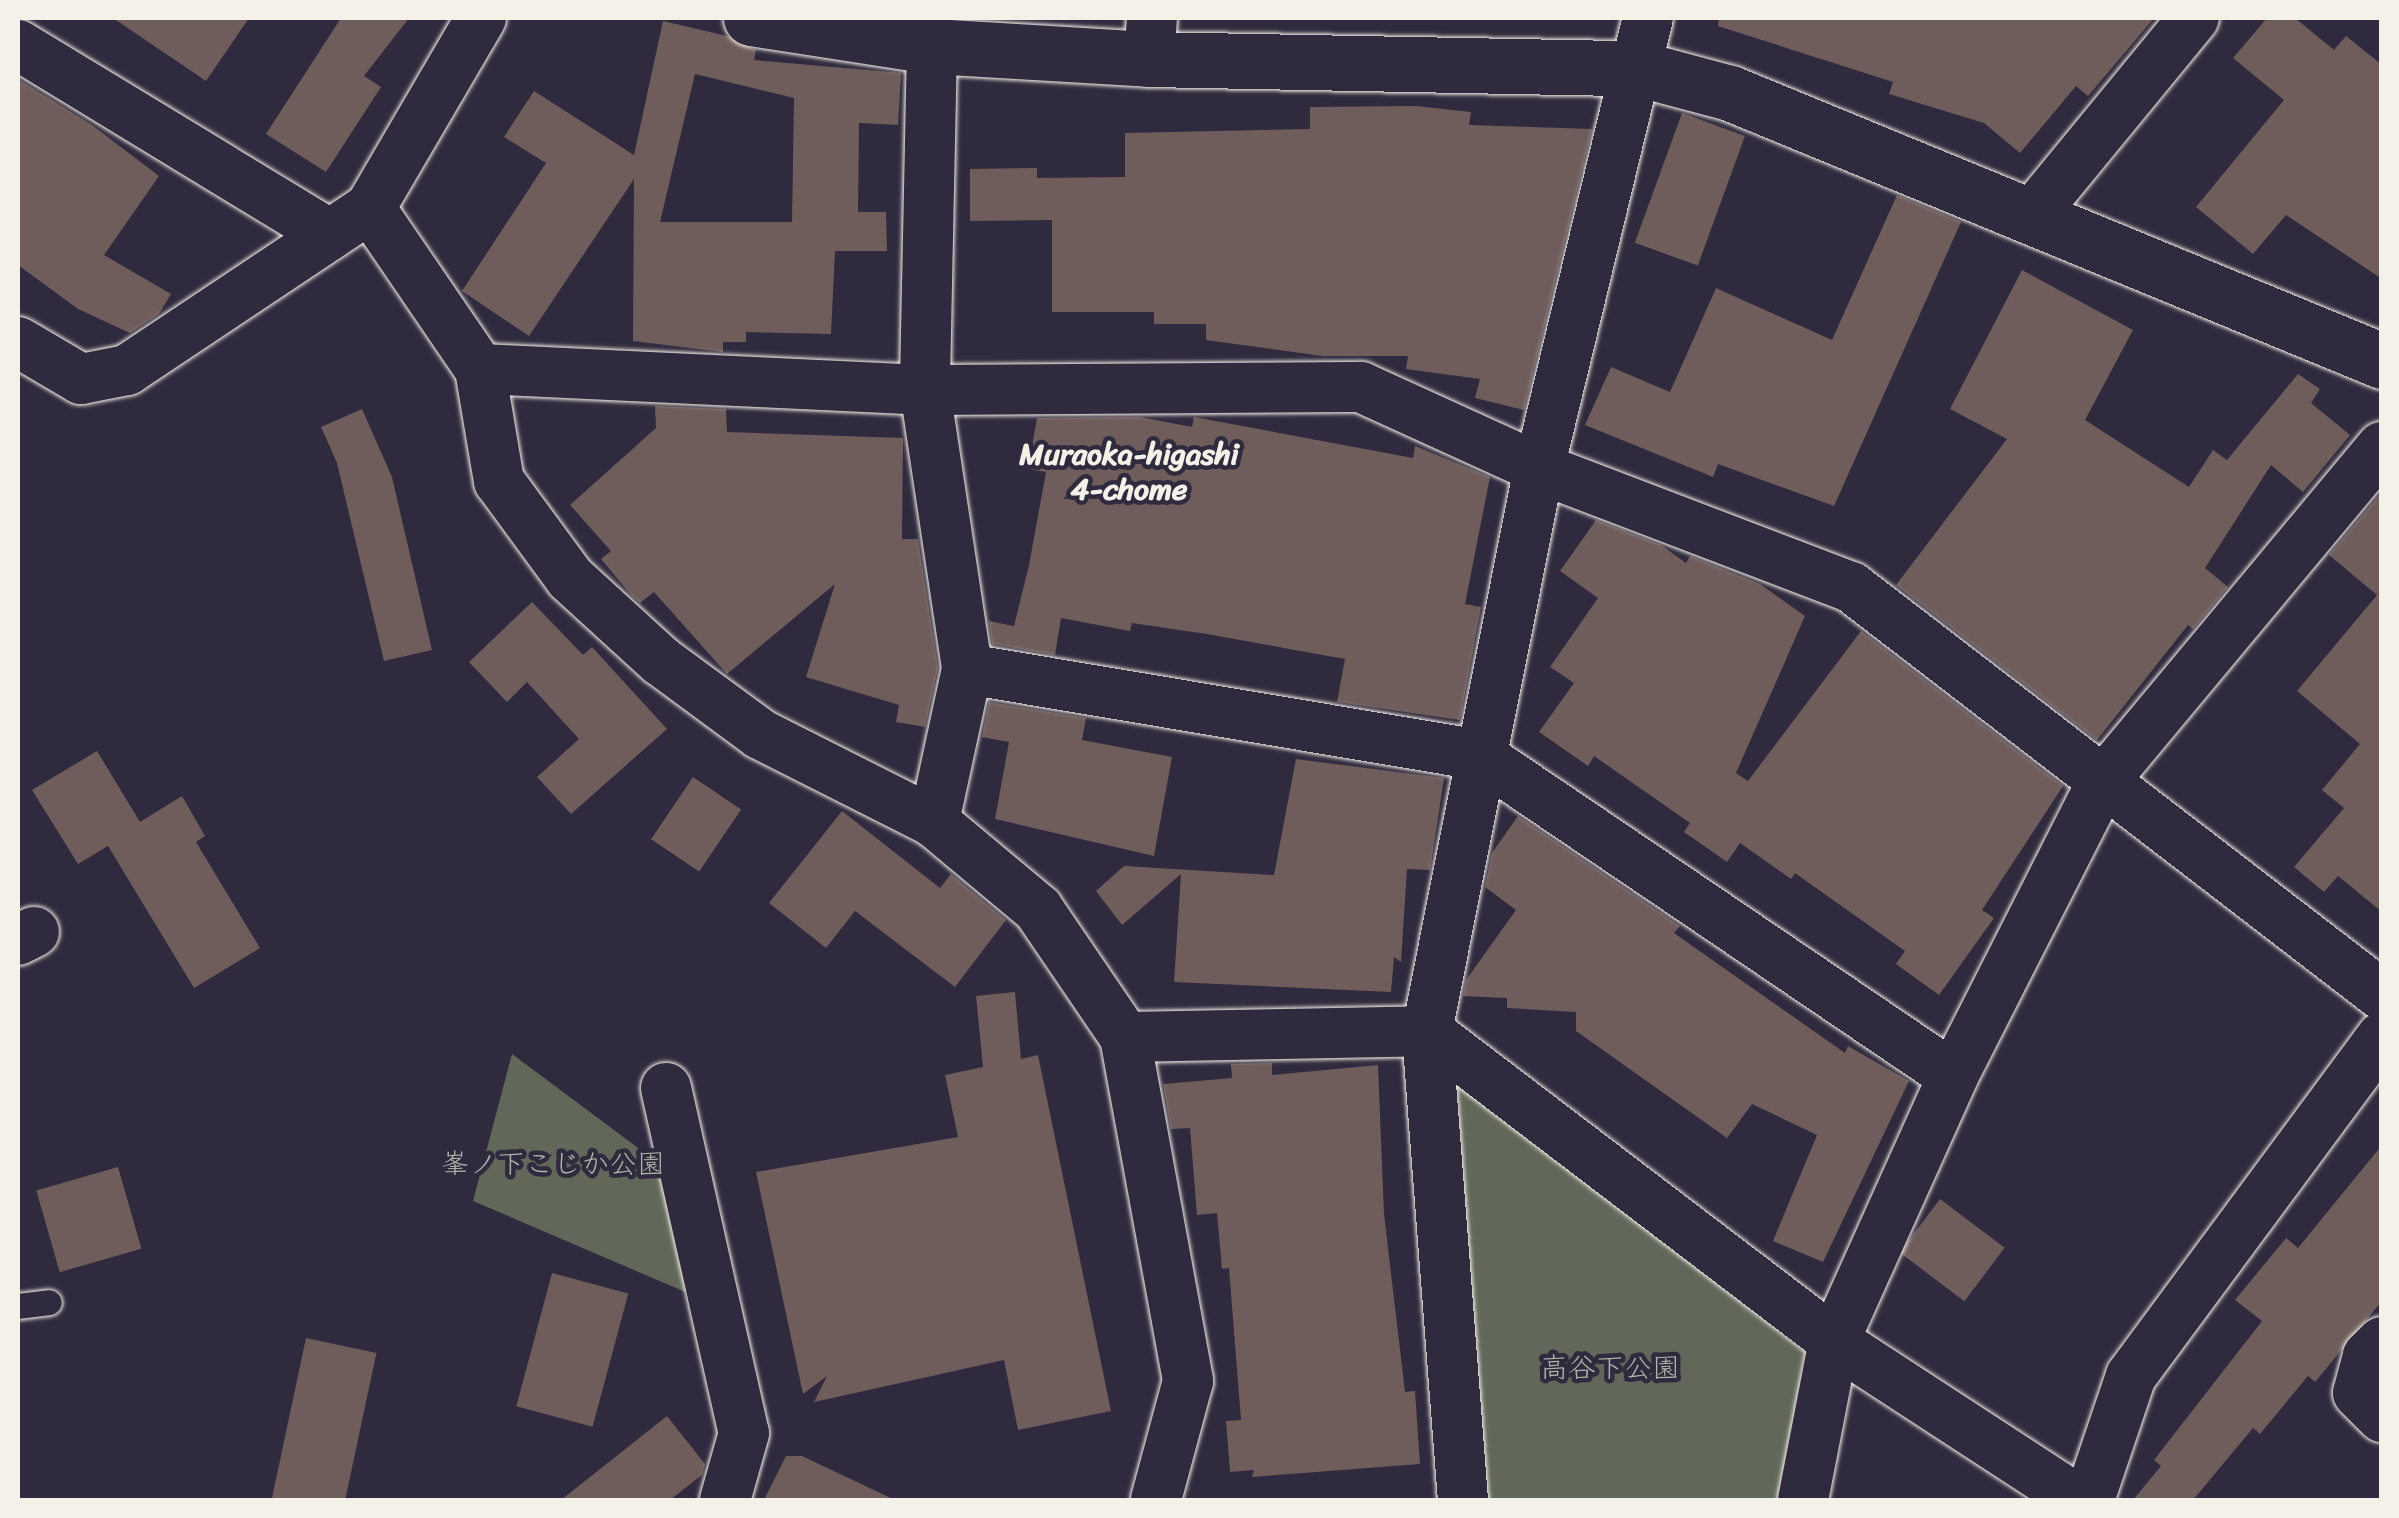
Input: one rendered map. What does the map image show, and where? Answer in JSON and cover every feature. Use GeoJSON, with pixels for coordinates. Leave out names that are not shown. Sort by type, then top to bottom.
{"type":"FeatureCollection","features":[{"type":"Feature","properties":{"kind":"street"},"geometry":{"type":"LineString","coordinates":[[18,342],[82,379],[128,370],[350,222],[481,18]]}},
{"type":"Feature","properties":{"kind":"street"},"geometry":{"type":"LineString","coordinates":[[751,18],[932,46],[1151,38],[1642,43],[1730,92],[2382,360]]}},
{"type":"Feature","properties":{"kind":"street"},"geometry":{"type":"LineString","coordinates":[[2032,215],[2194,18]]}},
{"type":"Feature","properties":{"kind":"street"},"geometry":{"type":"LineString","coordinates":[[1463,1500],[1427,1031],[1539,468],[1642,43]]}},
{"type":"Feature","properties":{"kind":"street"},"geometry":{"type":"LineString","coordinates":[[18,46],[350,222],[480,369],[499,481],[570,578],[661,661],[760,734],[934,822],[1038,909],[1125,1037],[1188,1381],[1156,1500]]}},
{"type":"Feature","properties":{"kind":"street"},"geometry":{"type":"LineString","coordinates":[[932,46],[925,390],[967,669],[934,822]]}},
{"type":"Feature","properties":{"kind":"street"},"geometry":{"type":"LineString","coordinates":[[480,369],[925,390],[1361,387],[1539,468],[1851,587],[2101,784],[2382,995]]}},
{"type":"Feature","properties":{"kind":"street"},"geometry":{"type":"LineString","coordinates":[[1803,1500],[1834,1340],[1953,1076],[2101,784],[2382,446]]}},
{"type":"Feature","properties":{"kind":"street"},"geometry":{"type":"LineString","coordinates":[[967,669],[1479,755],[1953,1076]]}},
{"type":"Feature","properties":{"kind":"street"},"geometry":{"type":"LineString","coordinates":[[1125,1037],[1427,1031],[1834,1340],[2078,1500]]}},
{"type":"Feature","properties":{"kind":"street"},"geometry":{"type":"LineString","coordinates":[[2089,1500],[2131,1376],[2382,1037]]}},
{"type":"Feature","properties":{"kind":"street"},"geometry":{"type":"LineString","coordinates":[[666,1088],[744,1433],[724,1500]]}},
{"type":"Feature","properties":{"kind":"street"},"geometry":{"type":"LineString","coordinates":[[2382,1342],[2368,1356],[2358,1394],[2382,1417]]}},
{"type":"Feature","properties":{"kind":"lane"},"geometry":{"type":"LineString","coordinates":[[18,1306],[50,1302]]}},
{"type":"Feature","properties":{"kind":"green space","name":"峯ノ下こじか公園"},"geometry":{"type":"Polygon","coordinates":[[[512,1054],[665,1168],[704,1300],[473,1201],[512,1054]]]}},
{"type":"Feature","properties":{"kind":"green space","name":"高谷下公園"},"geometry":{"type":"Polygon","coordinates":[[[1457,1081],[1805,1352],[1780,1500],[1482,1500],[1457,1081]]]}},
{"type":"Feature","properties":{"kind":"building"},"geometry":{"type":"Polygon","coordinates":[[[113,18],[249,18],[206,81],[113,18]]]}},
{"type":"Feature","properties":{"kind":"building"},"geometry":{"type":"Polygon","coordinates":[[[341,18],[409,18],[364,76],[381,87],[326,172],[266,134],[341,18]]]}},
{"type":"Feature","properties":{"kind":"building"},"geometry":{"type":"Polygon","coordinates":[[[1719,18],[2154,18],[2088,96],[2076,86],[2020,153],[1984,123],[1889,94],[1893,82],[1718,26],[1719,18]]]}},
{"type":"Feature","properties":{"kind":"building"},"geometry":{"type":"Polygon","coordinates":[[[2267,18],[2295,18],[2334,50],[2346,36],[2382,65],[2382,279],[2286,215],[2253,254],[2196,207],[2284,100],[2233,58],[2267,18]]]}},
{"type":"Feature","properties":{"kind":"building"},"geometry":{"type":"Polygon","coordinates":[[[663,21],[727,36],[756,50],[754,60],[901,73],[898,125],[859,123],[858,212],[886,212],[887,251],[835,251],[831,334],[746,332],[746,342],[723,342],[723,352],[633,341],[634,179],[529,336],[462,291],[546,163],[504,137],[534,91],[634,155],[663,21]],[[695,74],[660,222],[792,222],[794,98],[695,74]]]}},
{"type":"Feature","properties":{"kind":"building"},"geometry":{"type":"Polygon","coordinates":[[[18,79],[92,125],[159,176],[104,255],[171,294],[159,314],[130,333],[78,309],[18,265],[18,79]]]}},
{"type":"Feature","properties":{"kind":"building"},"geometry":{"type":"Polygon","coordinates":[[[1416,106],[1471,112],[1469,125],[1592,129],[1524,410],[1475,398],[1480,379],[1406,369],[1408,356],[1322,356],[1206,340],[1206,324],[1154,324],[1154,312],[1052,312],[1052,220],[970,221],[970,169],[1037,168],[1037,178],[1125,177],[1125,133],[1310,129],[1310,107],[1416,106]]]}},
{"type":"Feature","properties":{"kind":"building"},"geometry":{"type":"Polygon","coordinates":[[[1682,113],[1745,136],[1698,266],[1635,243],[1682,113]]]}},
{"type":"Feature","properties":{"kind":"building"},"geometry":{"type":"Polygon","coordinates":[[[1897,195],[1961,222],[1834,506],[1718,464],[1713,477],[1585,425],[1611,367],[1670,392],[1716,288],[1832,340],[1897,195]]]}},
{"type":"Feature","properties":{"kind":"building"},"geometry":{"type":"Polygon","coordinates":[[[2022,270],[2133,330],[2085,420],[2189,487],[2213,450],[2227,460],[2298,374],[2320,389],[2311,403],[2350,435],[2303,492],[2271,465],[2205,568],[2228,587],[2193,629],[2188,625],[2097,740],[1896,585],[2007,439],[1950,409],[2022,270]]]}},
{"type":"Feature","properties":{"kind":"building"},"geometry":{"type":"Polygon","coordinates":[[[655,406],[726,409],[727,432],[903,438],[902,539],[918,539],[938,668],[925,727],[896,722],[899,705],[806,677],[835,584],[727,674],[654,592],[640,603],[632,596],[601,559],[611,551],[570,505],[656,428],[655,406]]]}},
{"type":"Feature","properties":{"kind":"building"},"geometry":{"type":"Polygon","coordinates":[[[362,409],[392,477],[432,650],[384,661],[337,463],[321,427],[362,409]]]}},
{"type":"Feature","properties":{"kind":"building"},"geometry":{"type":"Polygon","coordinates":[[[1140,417],[1192,427],[1194,417],[1413,458],[1415,446],[1490,477],[1465,604],[1481,607],[1460,720],[1337,702],[1345,659],[1207,634],[1132,623],[1130,631],[1061,618],[1055,655],[992,644],[989,621],[1014,626],[1029,565],[1046,472],[1028,469],[1037,418],[1140,417]]]}},
{"type":"Feature","properties":{"kind":"building"},"geometry":{"type":"Polygon","coordinates":[[[2382,492],[2382,912],[2338,876],[2324,892],[2294,867],[2344,808],[2322,790],[2360,744],[2297,691],[2377,595],[2329,555],[2382,492]]]}},
{"type":"Feature","properties":{"kind":"building"},"geometry":{"type":"Polygon","coordinates":[[[1596,520],[1661,545],[1686,563],[1690,556],[1760,584],[1805,616],[1736,773],[1748,781],[1861,631],[2063,786],[1982,910],[1994,918],[1939,995],[1896,964],[1905,951],[1795,873],[1791,879],[1740,843],[1727,862],[1684,832],[1690,823],[1594,756],[1588,766],[1539,732],[1574,683],[1550,667],[1598,598],[1560,571],[1596,520]]]}},
{"type":"Feature","properties":{"kind":"building"},"geometry":{"type":"Polygon","coordinates":[[[532,602],[583,655],[592,647],[667,729],[571,814],[537,777],[579,739],[527,682],[507,702],[469,662],[532,602]]]}},
{"type":"Feature","properties":{"kind":"building"},"geometry":{"type":"Polygon","coordinates":[[[989,702],[1086,718],[1082,740],[1172,757],[1154,856],[995,819],[1009,742],[982,737],[989,702]]]}},
{"type":"Feature","properties":{"kind":"building"},"geometry":{"type":"Polygon","coordinates":[[[97,751],[140,822],[182,796],[205,836],[196,842],[260,948],[194,988],[108,846],[78,864],[32,790],[97,751]]]}},
{"type":"Feature","properties":{"kind":"building"},"geometry":{"type":"Polygon","coordinates":[[[1296,759],[1444,778],[1430,870],[1407,869],[1401,962],[1394,957],[1391,992],[1174,982],[1181,874],[1122,925],[1096,891],[1124,866],[1274,875],[1296,759]]]}},
{"type":"Feature","properties":{"kind":"building"},"geometry":{"type":"Polygon","coordinates":[[[693,777],[741,809],[699,872],[651,839],[693,777]]]}},
{"type":"Feature","properties":{"kind":"building"},"geometry":{"type":"Polygon","coordinates":[[[842,811],[940,888],[951,874],[1006,920],[955,987],[855,911],[826,948],[769,903],[842,811]]]}},
{"type":"Feature","properties":{"kind":"building"},"geometry":{"type":"Polygon","coordinates":[[[1518,816],[1680,926],[1674,933],[1845,1053],[1848,1046],[1909,1081],[1823,1262],[1773,1241],[1817,1135],[1752,1104],[1727,1138],[1576,1031],[1576,1012],[1507,1008],[1507,998],[1463,996],[1466,980],[1516,910],[1485,887],[1492,853],[1518,816]]]}},
{"type":"Feature","properties":{"kind":"building"},"geometry":{"type":"Polygon","coordinates":[[[1015,992],[1021,1059],[1038,1055],[1111,1411],[1018,1430],[1004,1360],[814,1402],[827,1376],[803,1394],[756,1172],[958,1137],[945,1075],[983,1067],[976,996],[1015,992]]]}},
{"type":"Feature","properties":{"kind":"building"},"geometry":{"type":"Polygon","coordinates":[[[1272,1063],[1272,1075],[1378,1065],[1384,1214],[1405,1392],[1415,1391],[1420,1464],[1252,1477],[1254,1470],[1230,1472],[1226,1421],[1241,1420],[1229,1268],[1222,1269],[1217,1213],[1197,1215],[1190,1128],[1171,1129],[1163,1084],[1232,1078],[1231,1064],[1272,1063]]]}},
{"type":"Feature","properties":{"kind":"building"},"geometry":{"type":"Polygon","coordinates":[[[2382,1145],[2382,1301],[2315,1382],[2308,1376],[2260,1434],[2253,1428],[2193,1500],[2133,1500],[2161,1466],[2154,1460],[2262,1321],[2235,1300],[2286,1238],[2298,1248],[2382,1145]]]}},
{"type":"Feature","properties":{"kind":"building"},"geometry":{"type":"Polygon","coordinates":[[[118,1167],[141,1249],[60,1272],[36,1190],[118,1167]]]}},
{"type":"Feature","properties":{"kind":"building"},"geometry":{"type":"Polygon","coordinates":[[[1940,1199],[2005,1248],[1964,1301],[1900,1253],[1940,1199]]]}},
{"type":"Feature","properties":{"kind":"building"},"geometry":{"type":"Polygon","coordinates":[[[552,1273],[628,1293],[593,1427],[516,1406],[552,1273]]]}},
{"type":"Feature","properties":{"kind":"building"},"geometry":{"type":"Polygon","coordinates":[[[306,1338],[376,1353],[345,1500],[272,1500],[306,1338]]]}},
{"type":"Feature","properties":{"kind":"building"},"geometry":{"type":"Polygon","coordinates":[[[667,1416],[705,1464],[702,1475],[670,1500],[561,1500],[667,1416]]]}},
{"type":"Feature","properties":{"kind":"building"},"geometry":{"type":"Polygon","coordinates":[[[786,1456],[802,1456],[895,1500],[764,1500],[786,1456]]]}},
{"type":"Feature","properties":{"kind":"district","name":"Muraoka-higashi 4-chome"},"geometry":{"type":"Point","coordinates":[1129,471]}}]}
